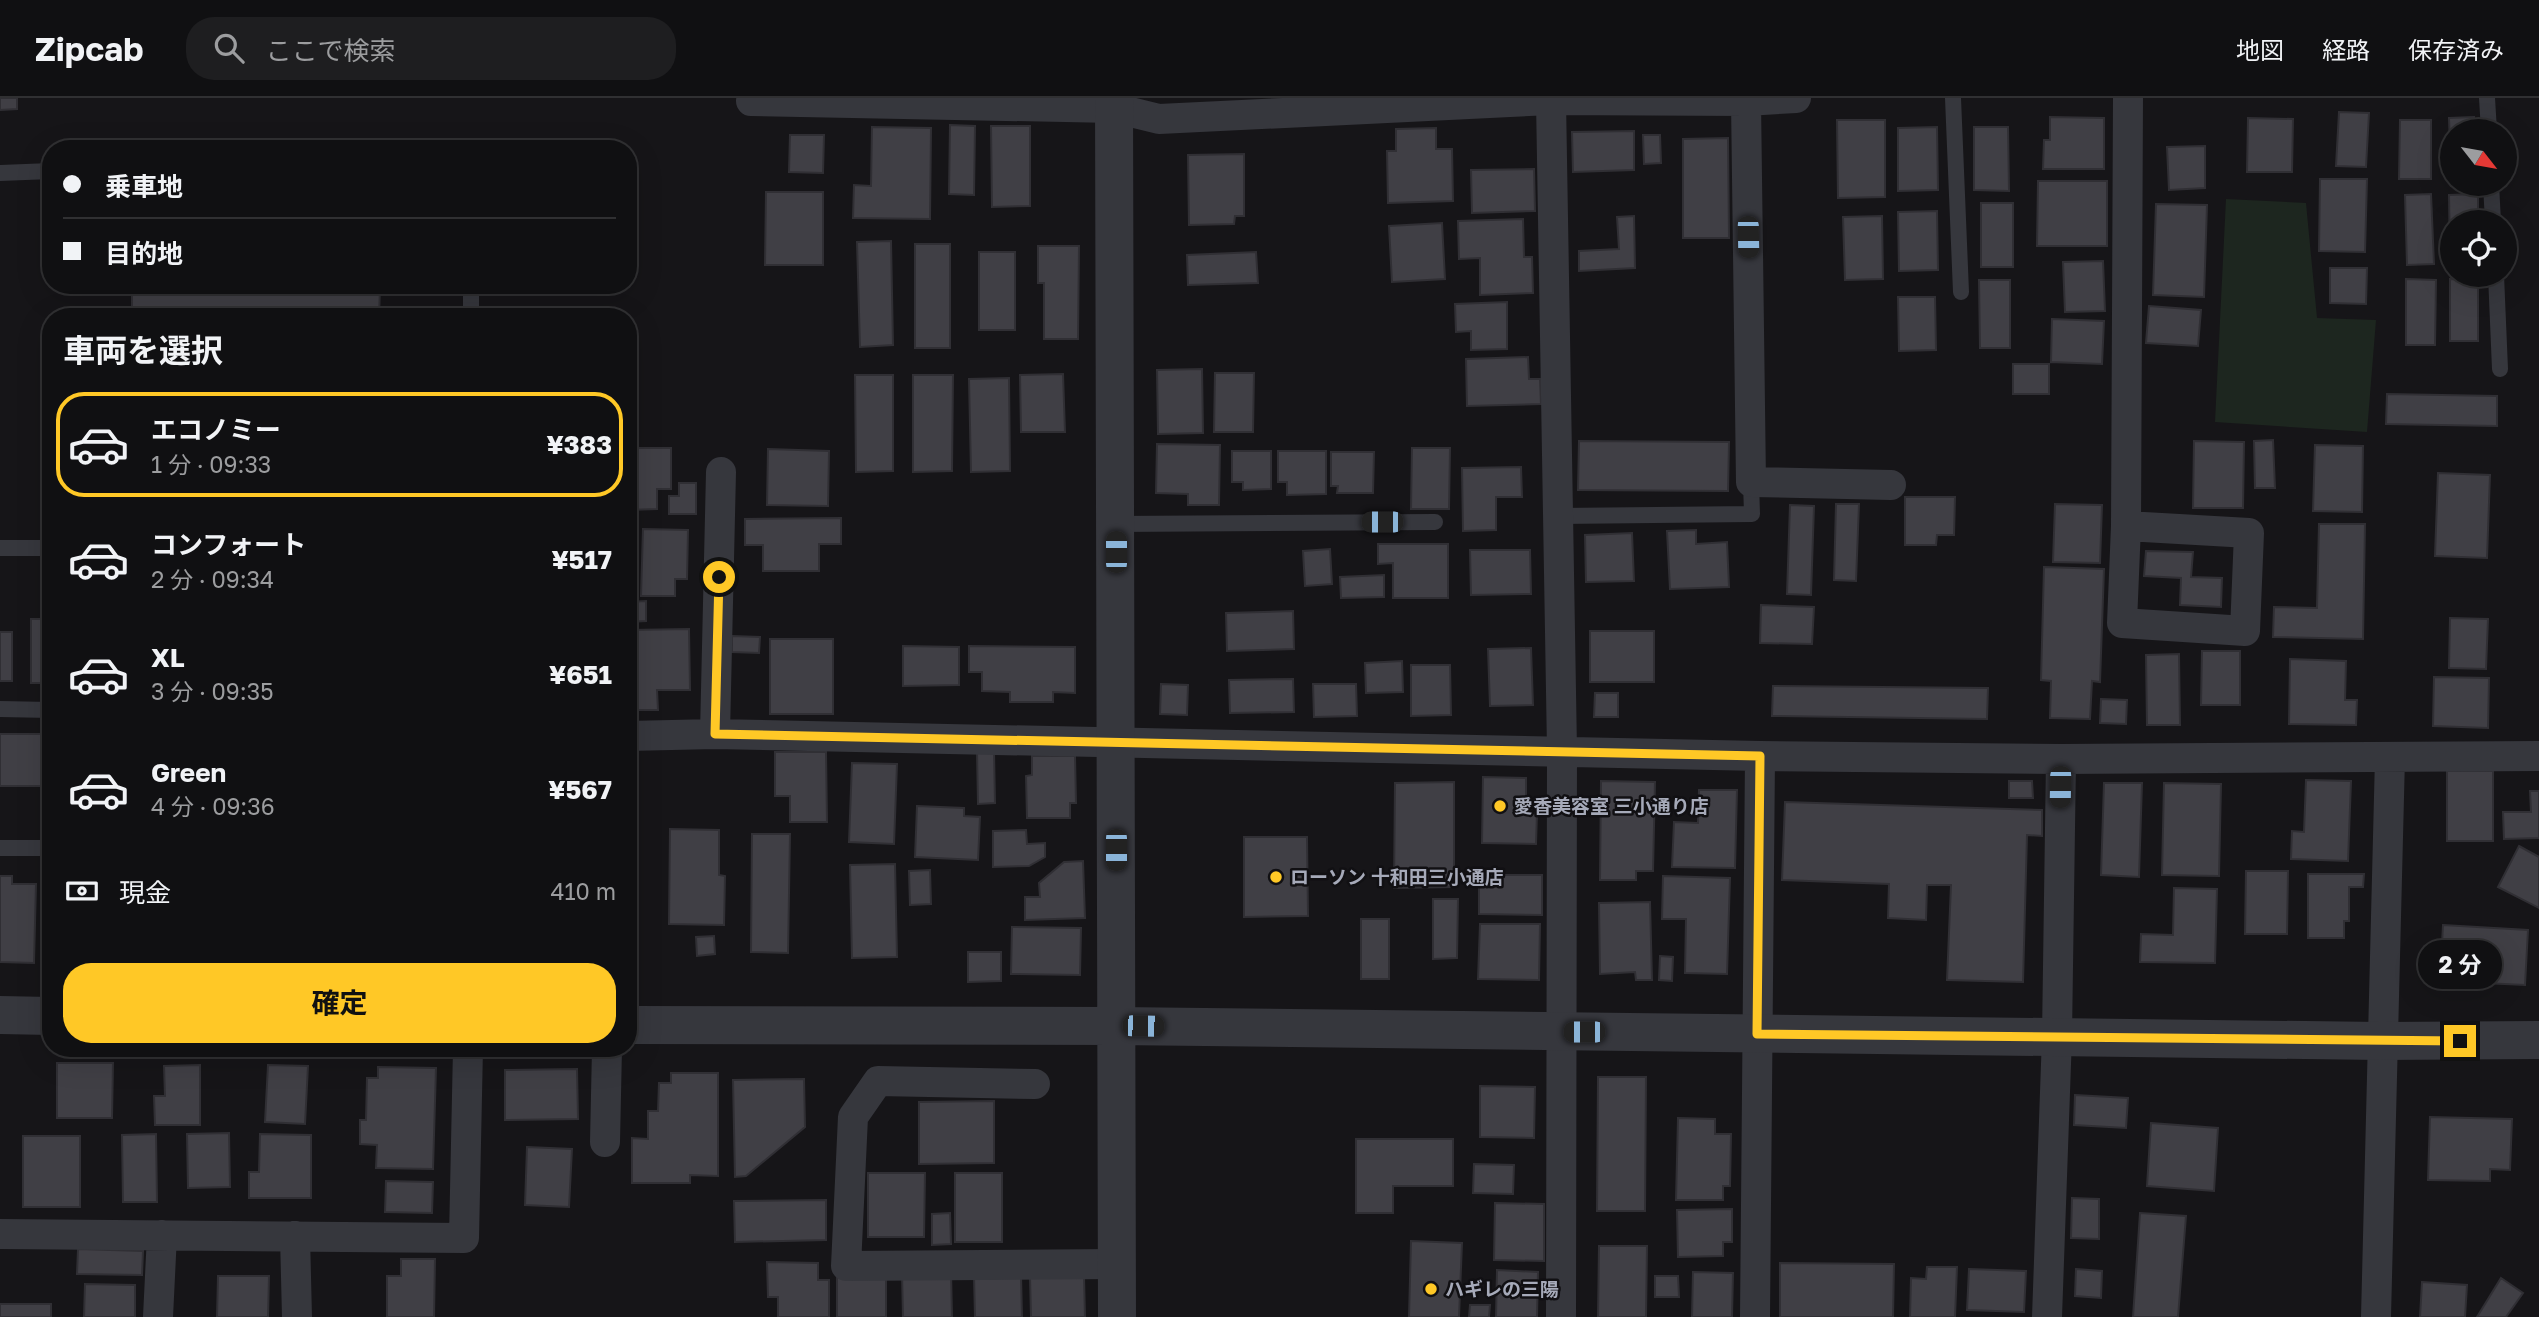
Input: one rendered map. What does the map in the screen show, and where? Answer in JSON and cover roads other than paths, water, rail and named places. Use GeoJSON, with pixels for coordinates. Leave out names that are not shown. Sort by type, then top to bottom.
{"type":"FeatureCollection","features":[{"type":"Feature","properties":{"kind":"street"},"geometry":{"type":"LineString","coordinates":[[751,101],[1114,103],[1159,119],[1316,105],[1551,100],[1746,102],[1796,98]]}},
{"type":"Feature","properties":{"kind":"street"},"geometry":{"type":"LineString","coordinates":[[2126,526],[2249,533],[2245,631],[2122,623],[2126,526],[2128,98]]}},
{"type":"Feature","properties":{"kind":"street"},"geometry":{"type":"LineString","coordinates":[[1551,100],[1562,750],[1561,1317]]}},
{"type":"Feature","properties":{"kind":"street"},"geometry":{"type":"LineString","coordinates":[[1746,102],[1751,482],[1891,485]]}},
{"type":"Feature","properties":{"kind":"street"},"geometry":{"type":"LineString","coordinates":[[1114,103],[1117,1317]]}},
{"type":"Feature","properties":{"kind":"street"},"geometry":{"type":"LineString","coordinates":[[715,734],[721,472]]}},
{"type":"Feature","properties":{"kind":"street"},"geometry":{"type":"LineString","coordinates":[[637,736],[715,734],[1760,756],[2061,759],[2539,756]]}},
{"type":"Feature","properties":{"kind":"street"},"geometry":{"type":"LineString","coordinates":[[1755,1317],[1760,756]]}},
{"type":"Feature","properties":{"kind":"street"},"geometry":{"type":"LineString","coordinates":[[2376,1317],[2390,757]]}},
{"type":"Feature","properties":{"kind":"street"},"geometry":{"type":"LineString","coordinates":[[2047,1317],[2057,1036],[2061,759]]}},
{"type":"Feature","properties":{"kind":"street"},"geometry":{"type":"LineString","coordinates":[[0,1015],[42,1016]]}},
{"type":"Feature","properties":{"kind":"street"},"geometry":{"type":"LineString","coordinates":[[637,1025],[1116,1026],[2381,1041],[2539,1040]]}},
{"type":"Feature","properties":{"kind":"street"},"geometry":{"type":"LineString","coordinates":[[0,1234],[464,1238],[467,1057]]}},
{"type":"Feature","properties":{"kind":"street"},"geometry":{"type":"LineString","coordinates":[[605,1142],[607,1057]]}},
{"type":"Feature","properties":{"kind":"street"},"geometry":{"type":"LineString","coordinates":[[1035,1084],[878,1081],[853,1117],[846,1265],[1117,1264]]}},
{"type":"Feature","properties":{"kind":"street"},"geometry":{"type":"LineString","coordinates":[[158,1317],[162,1235]]}},
{"type":"Feature","properties":{"kind":"street"},"geometry":{"type":"LineString","coordinates":[[295,1236],[297,1317]]}},
{"type":"Feature","properties":{"kind":"lane"},"geometry":{"type":"LineString","coordinates":[[1953,98],[1961,292]]}},
{"type":"Feature","properties":{"kind":"lane"},"geometry":{"type":"LineString","coordinates":[[2487,98],[2488,119]]}},
{"type":"Feature","properties":{"kind":"lane"},"geometry":{"type":"LineString","coordinates":[[0,173],[42,171]]}},
{"type":"Feature","properties":{"kind":"lane"},"geometry":{"type":"LineString","coordinates":[[2497,287],[2500,369]]}},
{"type":"Feature","properties":{"kind":"lane"},"geometry":{"type":"LineString","coordinates":[[1558,516],[1752,513],[1751,482]]}},
{"type":"Feature","properties":{"kind":"lane"},"geometry":{"type":"LineString","coordinates":[[1116,524],[1436,522]]}},
{"type":"Feature","properties":{"kind":"lane"},"geometry":{"type":"LineString","coordinates":[[0,548],[42,548]]}},
{"type":"Feature","properties":{"kind":"lane"},"geometry":{"type":"LineString","coordinates":[[0,709],[42,710]]}},
{"type":"Feature","properties":{"kind":"lane"},"geometry":{"type":"LineString","coordinates":[[0,848],[42,848]]}},
{"type":"Feature","properties":{"kind":"place","name":"愛香美容室 三小通り店"},"geometry":{"type":"Point","coordinates":[1500,806]}},
{"type":"Feature","properties":{"kind":"place","name":"ローソン 十和田三小通店"},"geometry":{"type":"Point","coordinates":[1276,877]}},
{"type":"Feature","properties":{"kind":"place","name":"ハギレの三陽"},"geometry":{"type":"Point","coordinates":[1431,1289]}}]}
